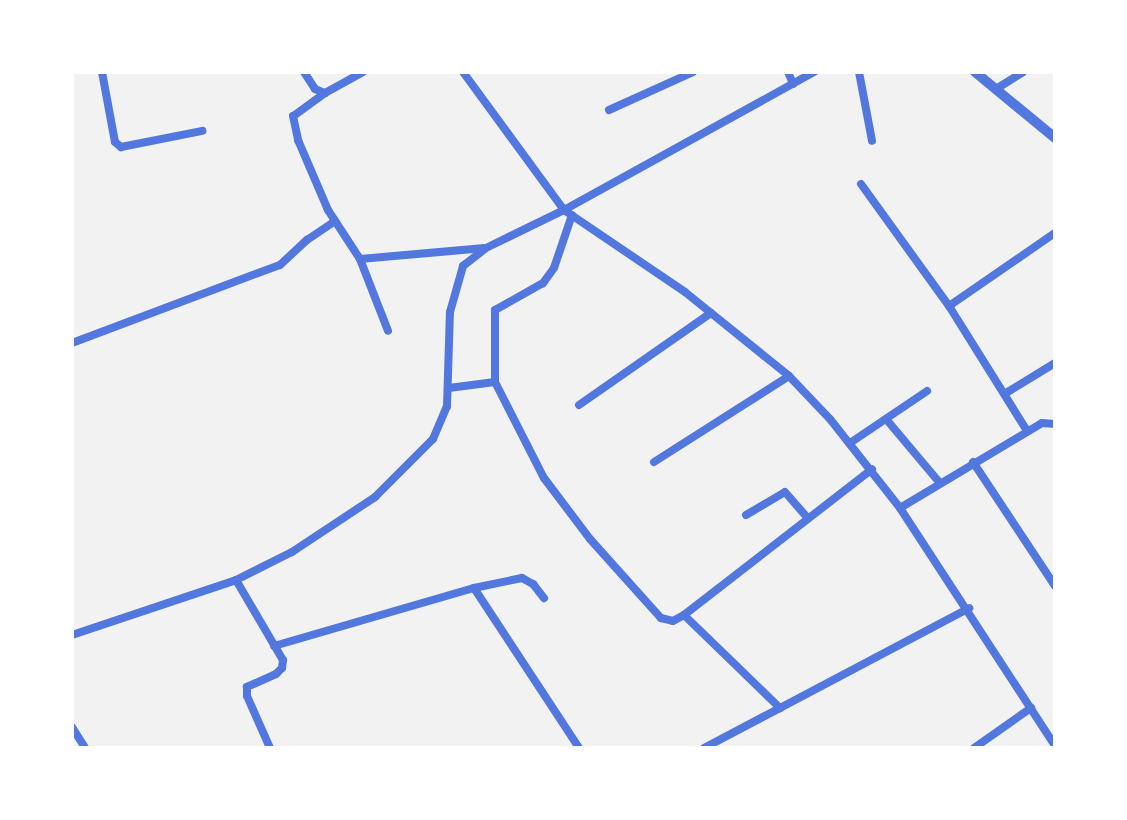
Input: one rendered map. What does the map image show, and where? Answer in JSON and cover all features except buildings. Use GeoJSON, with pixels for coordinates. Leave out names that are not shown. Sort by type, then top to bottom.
{"type":"FeatureCollection","features":[{"type":"Feature","properties":{"kind":"street"},"geometry":{"type":"LineString","coordinates":[[102,72],[115,142],[121,147],[202,131]]}},
{"type":"Feature","properties":{"kind":"street"},"geometry":{"type":"LineString","coordinates":[[304,72],[315,89],[325,93]]}},
{"type":"Feature","properties":{"kind":"street"},"geometry":{"type":"LineString","coordinates":[[363,72],[325,93],[293,116],[298,140],[335,221],[360,259],[388,331]]}},
{"type":"Feature","properties":{"kind":"street"},"geometry":{"type":"LineString","coordinates":[[463,72],[568,212],[711,313],[789,376],[850,443],[872,469],[969,608],[1055,746]]}},
{"type":"Feature","properties":{"kind":"street"},"geometry":{"type":"LineString","coordinates":[[609,110],[693,72]]}},
{"type":"Feature","properties":{"kind":"street"},"geometry":{"type":"LineString","coordinates":[[788,72],[793,84]]}},
{"type":"Feature","properties":{"kind":"street"},"geometry":{"type":"LineString","coordinates":[[72,635],[236,580],[292,552],[375,497],[403,473],[433,439],[447,406],[450,312],[455,285],[463,266],[486,248],[568,212],[814,72]]}},
{"type":"Feature","properties":{"kind":"street"},"geometry":{"type":"LineString","coordinates":[[859,72],[872,141]]}},
{"type":"Feature","properties":{"kind":"street"},"geometry":{"type":"LineString","coordinates":[[975,72],[1055,138]]}},
{"type":"Feature","properties":{"kind":"street"},"geometry":{"type":"LineString","coordinates":[[996,89],[1023,72]]}},
{"type":"Feature","properties":{"kind":"street"},"geometry":{"type":"LineString","coordinates":[[861,184],[949,306],[1027,431]]}},
{"type":"Feature","properties":{"kind":"street"},"geometry":{"type":"LineString","coordinates":[[568,212],[554,268],[543,283],[495,310],[495,382],[544,478],[590,539],[661,618],[673,621],[684,615],[872,469]]}},
{"type":"Feature","properties":{"kind":"street"},"geometry":{"type":"LineString","coordinates":[[72,343],[280,265],[335,221]]}},
{"type":"Feature","properties":{"kind":"street"},"geometry":{"type":"LineString","coordinates":[[949,306],[1055,233]]}},
{"type":"Feature","properties":{"kind":"street"},"geometry":{"type":"LineString","coordinates":[[360,259],[486,248]]}},
{"type":"Feature","properties":{"kind":"street"},"geometry":{"type":"LineString","coordinates":[[579,405],[711,313]]}},
{"type":"Feature","properties":{"kind":"street"},"geometry":{"type":"LineString","coordinates":[[1006,393],[1055,363]]}},
{"type":"Feature","properties":{"kind":"street"},"geometry":{"type":"LineString","coordinates":[[654,462],[789,376]]}},
{"type":"Feature","properties":{"kind":"street"},"geometry":{"type":"LineString","coordinates":[[449,388],[495,382]]}},
{"type":"Feature","properties":{"kind":"street"},"geometry":{"type":"LineString","coordinates":[[850,443],[927,391]]}},
{"type":"Feature","properties":{"kind":"street"},"geometry":{"type":"LineString","coordinates":[[886,419],[939,482]]}},
{"type":"Feature","properties":{"kind":"street"},"geometry":{"type":"LineString","coordinates":[[900,508],[1027,431],[1042,423],[1055,424]]}},
{"type":"Feature","properties":{"kind":"street"},"geometry":{"type":"LineString","coordinates":[[973,462],[1055,586]]}},
{"type":"Feature","properties":{"kind":"street"},"geometry":{"type":"LineString","coordinates":[[746,515],[785,492],[807,517]]}},
{"type":"Feature","properties":{"kind":"street"},"geometry":{"type":"LineString","coordinates":[[274,646],[474,588],[522,578],[533,584],[544,598]]}},
{"type":"Feature","properties":{"kind":"street"},"geometry":{"type":"LineString","coordinates":[[236,580],[283,660],[282,668],[247,687],[247,696],[270,748]]}},
{"type":"Feature","properties":{"kind":"street"},"geometry":{"type":"LineString","coordinates":[[474,588],[579,748]]}},
{"type":"Feature","properties":{"kind":"street"},"geometry":{"type":"LineString","coordinates":[[704,748],[969,608]]}},
{"type":"Feature","properties":{"kind":"street"},"geometry":{"type":"LineString","coordinates":[[684,615],[780,708]]}},
{"type":"Feature","properties":{"kind":"street"},"geometry":{"type":"LineString","coordinates":[[974,748],[1031,708]]}},
{"type":"Feature","properties":{"kind":"street"},"geometry":{"type":"LineString","coordinates":[[72,727],[85,748]]}}]}
